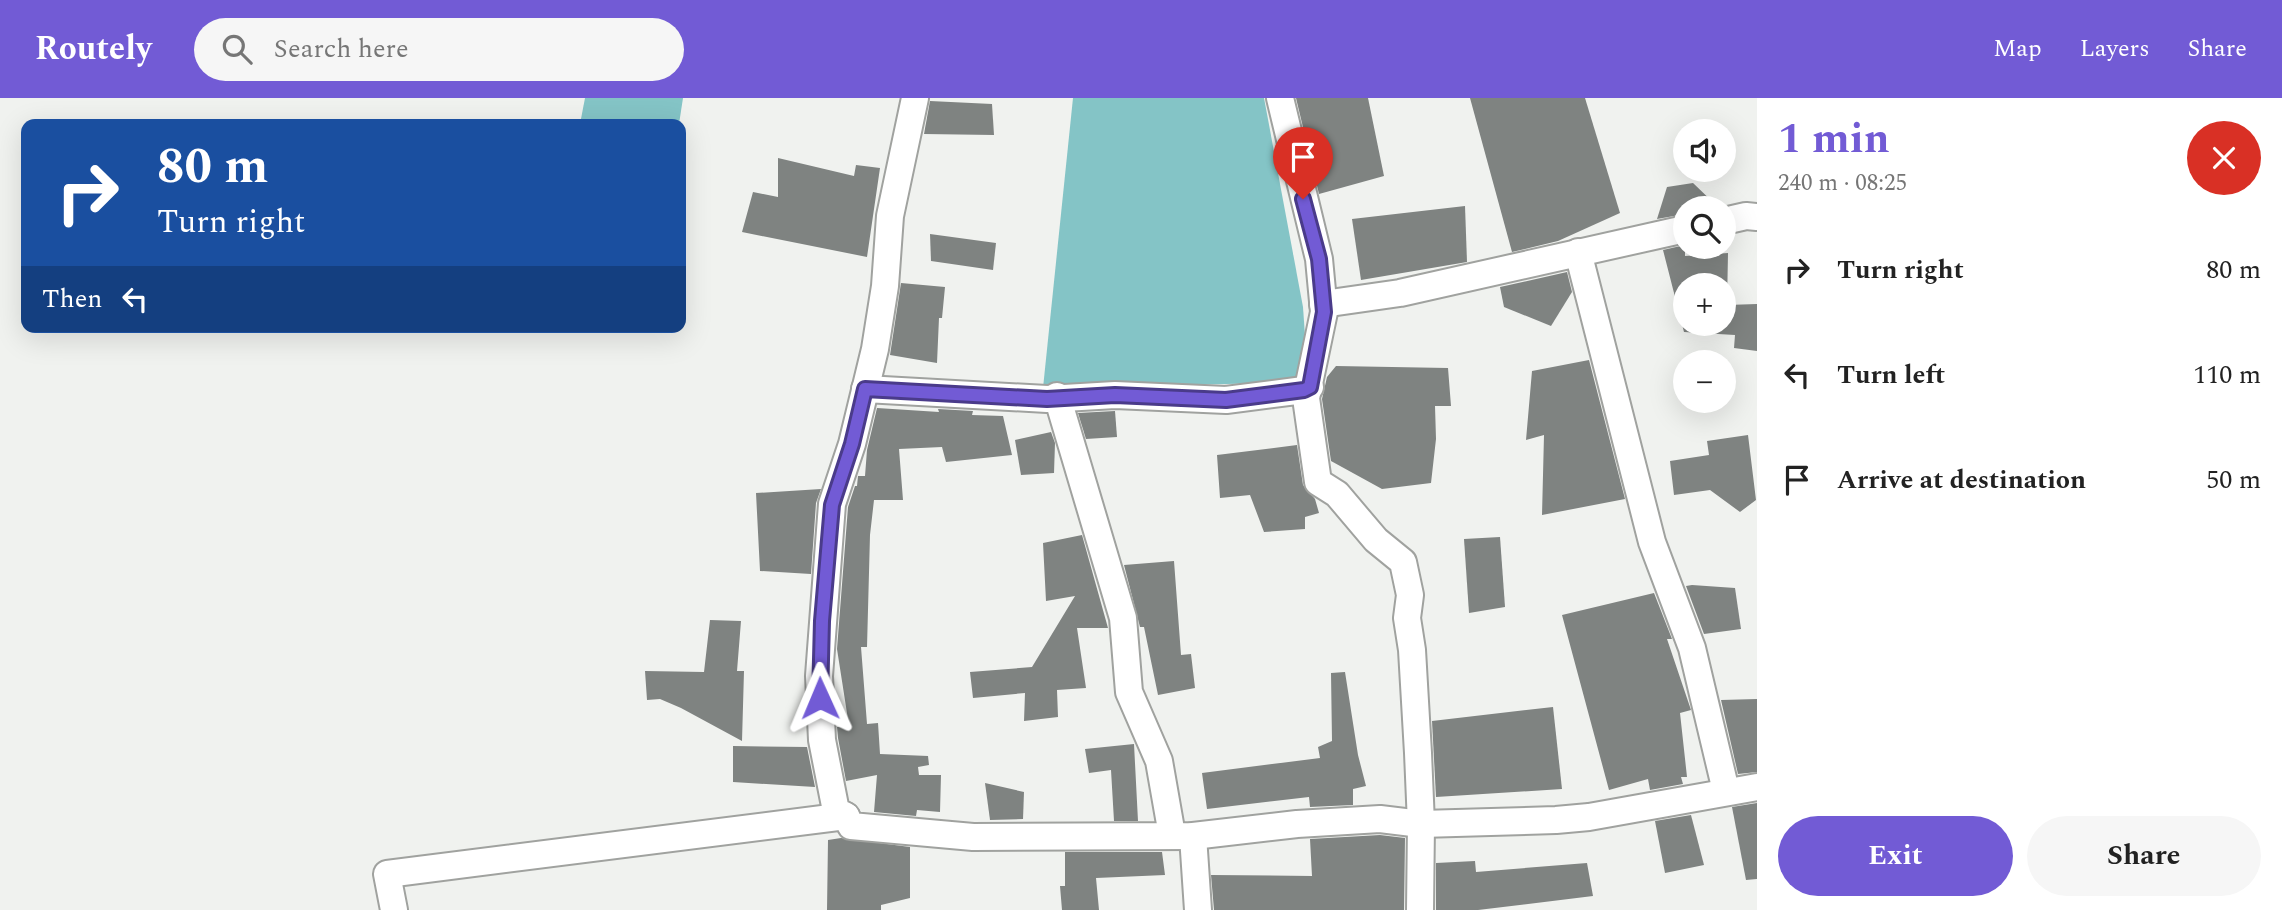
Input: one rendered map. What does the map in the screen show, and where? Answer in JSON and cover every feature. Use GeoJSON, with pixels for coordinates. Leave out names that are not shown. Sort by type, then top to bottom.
{"type":"FeatureCollection","features":[{"type":"Feature","properties":{"kind":"street"},"geometry":{"type":"LineString","coordinates":[[915,98],[890,216],[885,286],[865,389],[852,444],[832,505],[819,677],[824,752],[836,811],[846,817],[851,825],[973,837],[1136,838],[1381,819],[1421,824],[1589,817],[1757,787]]}},
{"type":"Feature","properties":{"kind":"street"},"geometry":{"type":"LineString","coordinates":[[1280,98],[1319,259],[1323,304],[1306,398],[1318,482],[1337,494],[1376,540],[1403,562],[1410,595],[1407,618],[1412,650],[1421,824],[1420,910]]}},
{"type":"Feature","properties":{"kind":"street"},"geometry":{"type":"LineString","coordinates":[[1736,218],[1757,217]]}},
{"type":"Feature","properties":{"kind":"street"},"geometry":{"type":"LineString","coordinates":[[1323,304],[1400,293],[1673,232]]}},
{"type":"Feature","properties":{"kind":"street"},"geometry":{"type":"LineString","coordinates":[[1578,252],[1652,542],[1692,648],[1726,791]]}},
{"type":"Feature","properties":{"kind":"street"},"geometry":{"type":"LineString","coordinates":[[865,389],[1047,399],[1056,396],[1226,400],[1310,387]]}},
{"type":"Feature","properties":{"kind":"street"},"geometry":{"type":"LineString","coordinates":[[1056,396],[1123,618],[1129,692],[1159,761],[1182,836],[1198,910]]}},
{"type":"Feature","properties":{"kind":"street"},"geometry":{"type":"LineString","coordinates":[[394,910],[387,874],[846,817]]}},
{"type":"Feature","properties":{"kind":"water"},"geometry":{"type":"Polygon","coordinates":[[[585,98],[683,98],[680,119],[581,119],[585,98]]]}},
{"type":"Feature","properties":{"kind":"water"},"geometry":{"type":"Polygon","coordinates":[[[1073,98],[1264,98],[1303,307],[1308,379],[1272,383],[1043,388],[1073,98]]]}},
{"type":"Feature","properties":{"kind":"building"},"geometry":{"type":"Polygon","coordinates":[[[1296,98],[1368,98],[1384,176],[1319,194],[1296,98]]]}},
{"type":"Feature","properties":{"kind":"building"},"geometry":{"type":"Polygon","coordinates":[[[1470,98],[1585,98],[1620,213],[1558,241],[1512,252],[1470,98]]]}},
{"type":"Feature","properties":{"kind":"building"},"geometry":{"type":"Polygon","coordinates":[[[930,101],[992,104],[994,135],[924,134],[930,101]]]}},
{"type":"Feature","properties":{"kind":"building"},"geometry":{"type":"Polygon","coordinates":[[[778,158],[854,176],[856,165],[880,168],[867,257],[742,232],[753,192],[778,197],[778,158]]]}},
{"type":"Feature","properties":{"kind":"building"},"geometry":{"type":"Polygon","coordinates":[[[1693,183],[1707,196],[1673,196],[1673,216],[1657,219],[1667,187],[1693,183]]]}},
{"type":"Feature","properties":{"kind":"building"},"geometry":{"type":"Polygon","coordinates":[[[1465,206],[1467,262],[1361,280],[1352,219],[1465,206]]]}},
{"type":"Feature","properties":{"kind":"building"},"geometry":{"type":"Polygon","coordinates":[[[930,234],[996,243],[993,270],[931,261],[930,234]]]}},
{"type":"Feature","properties":{"kind":"building"},"geometry":{"type":"Polygon","coordinates":[[[1673,248],[1673,259],[1728,259],[1728,273],[1673,273],[1673,289],[1663,250],[1673,248]]]}},
{"type":"Feature","properties":{"kind":"building"},"geometry":{"type":"Polygon","coordinates":[[[1567,272],[1572,292],[1551,326],[1504,307],[1500,287],[1567,272]]]}},
{"type":"Feature","properties":{"kind":"building"},"geometry":{"type":"Polygon","coordinates":[[[901,283],[945,287],[942,318],[939,318],[937,363],[890,355],[901,283]]]}},
{"type":"Feature","properties":{"kind":"building"},"geometry":{"type":"Polygon","coordinates":[[[1757,304],[1757,351],[1734,348],[1736,305],[1757,304]]]}},
{"type":"Feature","properties":{"kind":"building"},"geometry":{"type":"Polygon","coordinates":[[[1589,360],[1625,499],[1542,515],[1544,435],[1526,440],[1532,371],[1589,360]]]}},
{"type":"Feature","properties":{"kind":"building"},"geometry":{"type":"Polygon","coordinates":[[[1336,366],[1448,368],[1451,406],[1435,406],[1436,439],[1431,483],[1382,489],[1331,461],[1322,399],[1327,377],[1336,366]]]}},
{"type":"Feature","properties":{"kind":"building"},"geometry":{"type":"Polygon","coordinates":[[[877,408],[973,411],[972,415],[1003,416],[1012,455],[946,462],[942,447],[899,449],[903,500],[874,500],[870,535],[867,647],[861,647],[867,724],[878,723],[880,754],[928,756],[929,765],[918,767],[919,775],[941,775],[940,812],[917,810],[916,816],[874,812],[877,775],[846,781],[838,738],[837,727],[849,726],[837,649],[848,507],[857,486],[858,476],[865,476],[867,450],[877,408]]]}},
{"type":"Feature","properties":{"kind":"building"},"geometry":{"type":"Polygon","coordinates":[[[1115,411],[1117,437],[1086,439],[1078,413],[1115,411]]]}},
{"type":"Feature","properties":{"kind":"building"},"geometry":{"type":"Polygon","coordinates":[[[1051,432],[1055,443],[1054,473],[1021,475],[1015,440],[1051,432]]]}},
{"type":"Feature","properties":{"kind":"building"},"geometry":{"type":"Polygon","coordinates":[[[1748,435],[1756,500],[1740,512],[1710,490],[1674,495],[1670,461],[1709,455],[1707,441],[1748,435]]]}},
{"type":"Feature","properties":{"kind":"building"},"geometry":{"type":"Polygon","coordinates":[[[1297,445],[1303,485],[1315,499],[1319,513],[1305,517],[1305,529],[1264,532],[1250,495],[1220,498],[1217,455],[1297,445]]]}},
{"type":"Feature","properties":{"kind":"building"},"geometry":{"type":"Polygon","coordinates":[[[821,489],[816,503],[811,574],[760,571],[756,493],[821,489]]]}},
{"type":"Feature","properties":{"kind":"building"},"geometry":{"type":"Polygon","coordinates":[[[1082,535],[1108,628],[1077,628],[1086,688],[1057,690],[1058,717],[1024,721],[1025,693],[973,698],[970,672],[1032,667],[1075,596],[1046,601],[1043,543],[1082,535]]]}},
{"type":"Feature","properties":{"kind":"building"},"geometry":{"type":"Polygon","coordinates":[[[1500,537],[1505,607],[1469,613],[1464,539],[1500,537]]]}},
{"type":"Feature","properties":{"kind":"building"},"geometry":{"type":"Polygon","coordinates":[[[1174,561],[1181,655],[1191,654],[1195,688],[1158,695],[1144,627],[1140,627],[1124,565],[1174,561]]]}},
{"type":"Feature","properties":{"kind":"building"},"geometry":{"type":"Polygon","coordinates":[[[1686,586],[1735,588],[1741,629],[1704,634],[1686,586]]]}},
{"type":"Feature","properties":{"kind":"building"},"geometry":{"type":"Polygon","coordinates":[[[1654,593],[1672,639],[1667,639],[1691,710],[1680,713],[1687,777],[1681,777],[1683,784],[1650,790],[1648,779],[1609,790],[1562,615],[1654,593]]]}},
{"type":"Feature","properties":{"kind":"building"},"geometry":{"type":"Polygon","coordinates":[[[710,620],[741,621],[737,671],[744,671],[742,741],[681,708],[660,699],[647,700],[645,671],[704,672],[710,620]]]}},
{"type":"Feature","properties":{"kind":"building"},"geometry":{"type":"Polygon","coordinates":[[[1345,672],[1358,755],[1366,786],[1353,789],[1353,805],[1310,807],[1309,797],[1207,809],[1202,773],[1320,758],[1318,747],[1332,741],[1331,673],[1345,672]]]}},
{"type":"Feature","properties":{"kind":"building"},"geometry":{"type":"Polygon","coordinates":[[[1757,699],[1757,772],[1738,774],[1721,700],[1757,699]]]}},
{"type":"Feature","properties":{"kind":"building"},"geometry":{"type":"Polygon","coordinates":[[[1553,707],[1562,789],[1436,797],[1432,721],[1553,707]]]}},
{"type":"Feature","properties":{"kind":"building"},"geometry":{"type":"Polygon","coordinates":[[[1134,744],[1138,821],[1114,821],[1111,770],[1089,773],[1085,749],[1134,744]]]}},
{"type":"Feature","properties":{"kind":"building"},"geometry":{"type":"Polygon","coordinates":[[[733,746],[807,747],[815,787],[733,782],[733,746]]]}},
{"type":"Feature","properties":{"kind":"building"},"geometry":{"type":"Polygon","coordinates":[[[985,783],[1024,792],[1023,819],[990,820],[985,783]]]}},
{"type":"Feature","properties":{"kind":"building"},"geometry":{"type":"Polygon","coordinates":[[[1757,803],[1757,879],[1746,880],[1732,807],[1757,803]]]}},
{"type":"Feature","properties":{"kind":"building"},"geometry":{"type":"Polygon","coordinates":[[[1691,815],[1704,865],[1665,873],[1655,821],[1691,815]]]}},
{"type":"Feature","properties":{"kind":"building"},"geometry":{"type":"Polygon","coordinates":[[[1380,835],[1405,838],[1404,910],[1214,910],[1211,875],[1312,876],[1310,839],[1380,835]]]}},
{"type":"Feature","properties":{"kind":"building"},"geometry":{"type":"Polygon","coordinates":[[[841,838],[910,847],[910,898],[881,905],[881,910],[827,910],[828,840],[841,838]]]}},
{"type":"Feature","properties":{"kind":"building"},"geometry":{"type":"Polygon","coordinates":[[[1065,852],[1162,852],[1165,875],[1096,878],[1099,910],[1062,910],[1060,886],[1065,886],[1065,852]]]}},
{"type":"Feature","properties":{"kind":"building"},"geometry":{"type":"Polygon","coordinates":[[[1475,861],[1476,872],[1587,863],[1593,896],[1478,910],[1436,910],[1436,863],[1475,861]]]}},
{"type":"Feature","properties":{"kind":"route"},"geometry":{"type":"LineString","coordinates":[[820,698],[822,621],[832,505],[852,444],[865,389],[1047,399],[1056,396],[1115,395],[1226,400],[1304,390],[1310,387],[1324,312],[1319,259],[1303,199]]}}]}
